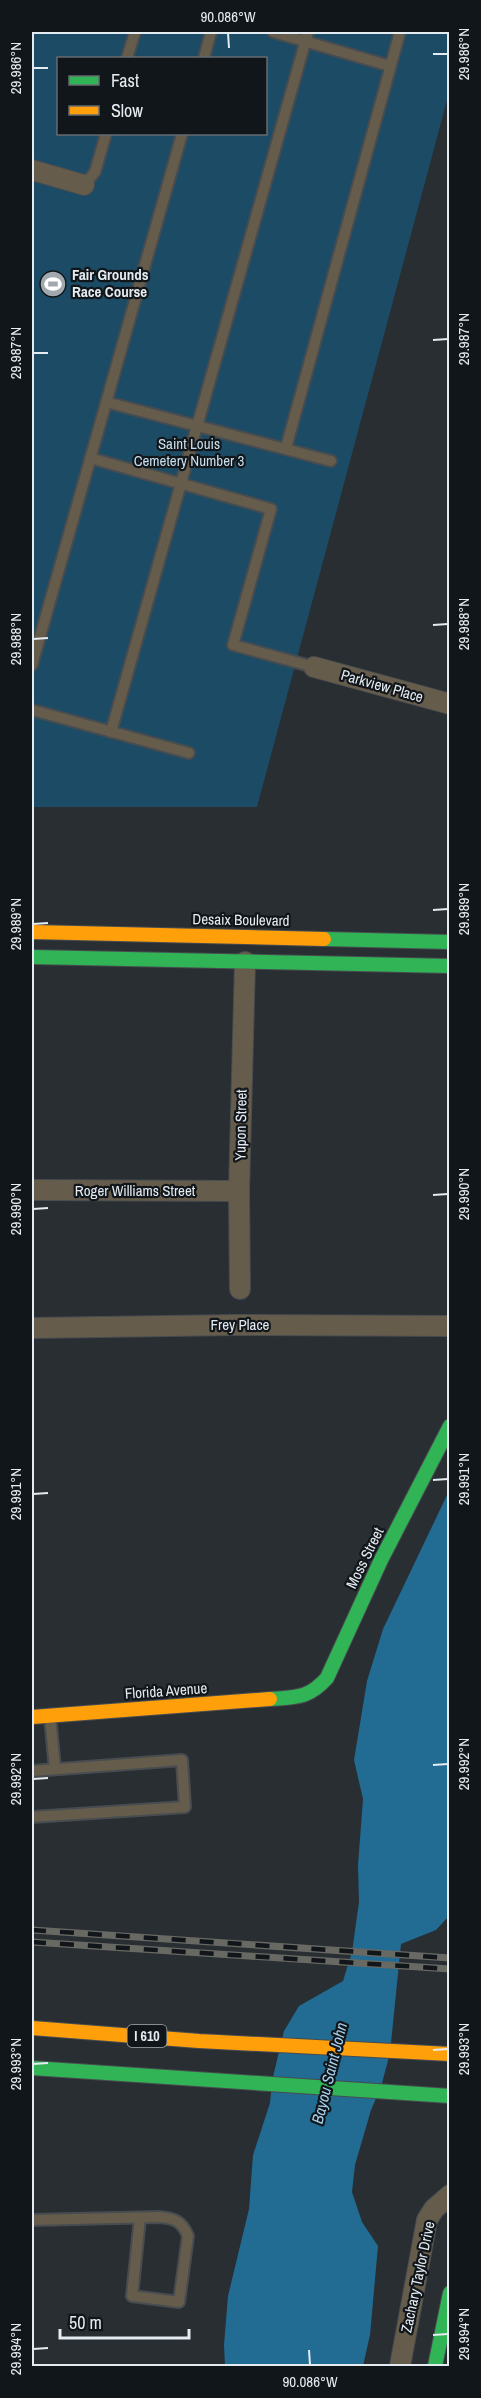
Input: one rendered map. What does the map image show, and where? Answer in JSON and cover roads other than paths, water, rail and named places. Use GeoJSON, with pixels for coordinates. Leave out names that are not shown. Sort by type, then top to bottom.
{"type":"FeatureCollection","features":[{"type":"Feature","properties":{"kind":"main road","name":"Desaix Boulevard"},"geometry":{"type":"LineString","coordinates":[[32,932],[450,942]]}},
{"type":"Feature","properties":{"kind":"main road"},"geometry":{"type":"LineString","coordinates":[[245,962],[246,937]]}},
{"type":"Feature","properties":{"kind":"main road"},"geometry":{"type":"LineString","coordinates":[[32,957],[450,966]]}},
{"type":"Feature","properties":{"kind":"main road","name":"Moss Street"},"geometry":{"type":"LineString","coordinates":[[303,1697],[317,1689],[327,1678],[381,1560],[450,1426]]}},
{"type":"Feature","properties":{"kind":"main road","name":"Florida Avenue"},"geometry":{"type":"LineString","coordinates":[[32,1718],[303,1697]]}},
{"type":"Feature","properties":{"kind":"main road","name":"I 610"},"geometry":{"type":"LineString","coordinates":[[32,2028],[199,2041],[450,2054]]}},
{"type":"Feature","properties":{"kind":"main road"},"geometry":{"type":"LineString","coordinates":[[32,2068],[450,2096]]}},
{"type":"Feature","properties":{"kind":"main road"},"geometry":{"type":"LineString","coordinates":[[435,2367],[450,2293]]}},
{"type":"Feature","properties":{"kind":"street"},"geometry":{"type":"LineString","coordinates":[[32,170],[84,185]]}},
{"type":"Feature","properties":{"kind":"street","name":"Parkview Place"},"geometry":{"type":"LineString","coordinates":[[314,667],[450,705]]}},
{"type":"Feature","properties":{"kind":"street","name":"Yupon Street"},"geometry":{"type":"LineString","coordinates":[[240,1289],[239,1191],[245,962]]}},
{"type":"Feature","properties":{"kind":"street","name":"Roger Williams Street"},"geometry":{"type":"LineString","coordinates":[[32,1190],[239,1191]]}},
{"type":"Feature","properties":{"kind":"street","name":"Frey Place"},"geometry":{"type":"LineString","coordinates":[[32,1328],[236,1325],[450,1326]]}},
{"type":"Feature","properties":{"kind":"street","name":"Zachary Taylor Drive"},"geometry":{"type":"LineString","coordinates":[[400,2367],[427,2220],[434,2209],[450,2195]]}},
{"type":"Feature","properties":{"kind":"lane"},"geometry":{"type":"LineString","coordinates":[[127,57],[135,32]]}},
{"type":"Feature","properties":{"kind":"lane"},"geometry":{"type":"LineString","coordinates":[[204,57],[211,32]]}},
{"type":"Feature","properties":{"kind":"lane"},"geometry":{"type":"LineString","coordinates":[[273,32],[307,36],[390,66]]}},
{"type":"Feature","properties":{"kind":"lane"},"geometry":{"type":"LineString","coordinates":[[286,448],[400,32]]}},
{"type":"Feature","properties":{"kind":"lane"},"geometry":{"type":"LineString","coordinates":[[111,732],[307,36]]}},
{"type":"Feature","properties":{"kind":"lane"},"geometry":{"type":"LineString","coordinates":[[84,185],[95,172],[106,135]]}},
{"type":"Feature","properties":{"kind":"lane"},"geometry":{"type":"LineString","coordinates":[[32,665],[182,135]]}},
{"type":"Feature","properties":{"kind":"lane"},"geometry":{"type":"LineString","coordinates":[[106,402],[331,461]]}},
{"type":"Feature","properties":{"kind":"lane"},"geometry":{"type":"LineString","coordinates":[[90,458],[271,508],[233,645],[314,667]]}},
{"type":"Feature","properties":{"kind":"lane"},"geometry":{"type":"LineString","coordinates":[[32,710],[189,753]]}},
{"type":"Feature","properties":{"kind":"lane"},"geometry":{"type":"LineString","coordinates":[[50,1716],[55,1769]]}},
{"type":"Feature","properties":{"kind":"lane"},"geometry":{"type":"LineString","coordinates":[[32,1771],[182,1760],[186,1807],[32,1817]]}},
{"type":"Feature","properties":{"kind":"lane"},"geometry":{"type":"LineString","coordinates":[[32,2220],[140,2218],[174,2218],[185,2227],[188,2236],[179,2302],[132,2296],[140,2218]]}},
{"type":"Feature","properties":{"kind":"water","name":"Bayou Saint John"},"geometry":{"type":"Polygon","coordinates":[[[449,1491],[449,1916],[436,1930],[401,1944],[390,2053],[355,2165],[352,2192],[362,2222],[378,2246],[370,2335],[363,2366],[225,2366],[224,2345],[228,2296],[249,2209],[253,2155],[270,2103],[272,2081],[284,2031],[299,2006],[343,1981],[352,1952],[359,1902],[358,1865],[363,1799],[354,1760],[367,1681],[383,1629],[449,1491]]]}},
{"type":"Feature","properties":{"kind":"railway"},"geometry":{"type":"LineString","coordinates":[[32,1930],[450,1958]]}},
{"type":"Feature","properties":{"kind":"railway"},"geometry":{"type":"LineString","coordinates":[[32,1942],[450,1969]]}},
{"type":"Feature","properties":{"kind":"place","name":"Fair Grounds Race Course"},"geometry":{"type":"Point","coordinates":[53,284]}},
{"type":"Feature","properties":{"kind":"park label","name":"Saint Louis Cemetery Number 3"},"geometry":{"type":"Point","coordinates":[189,452]}}]}
